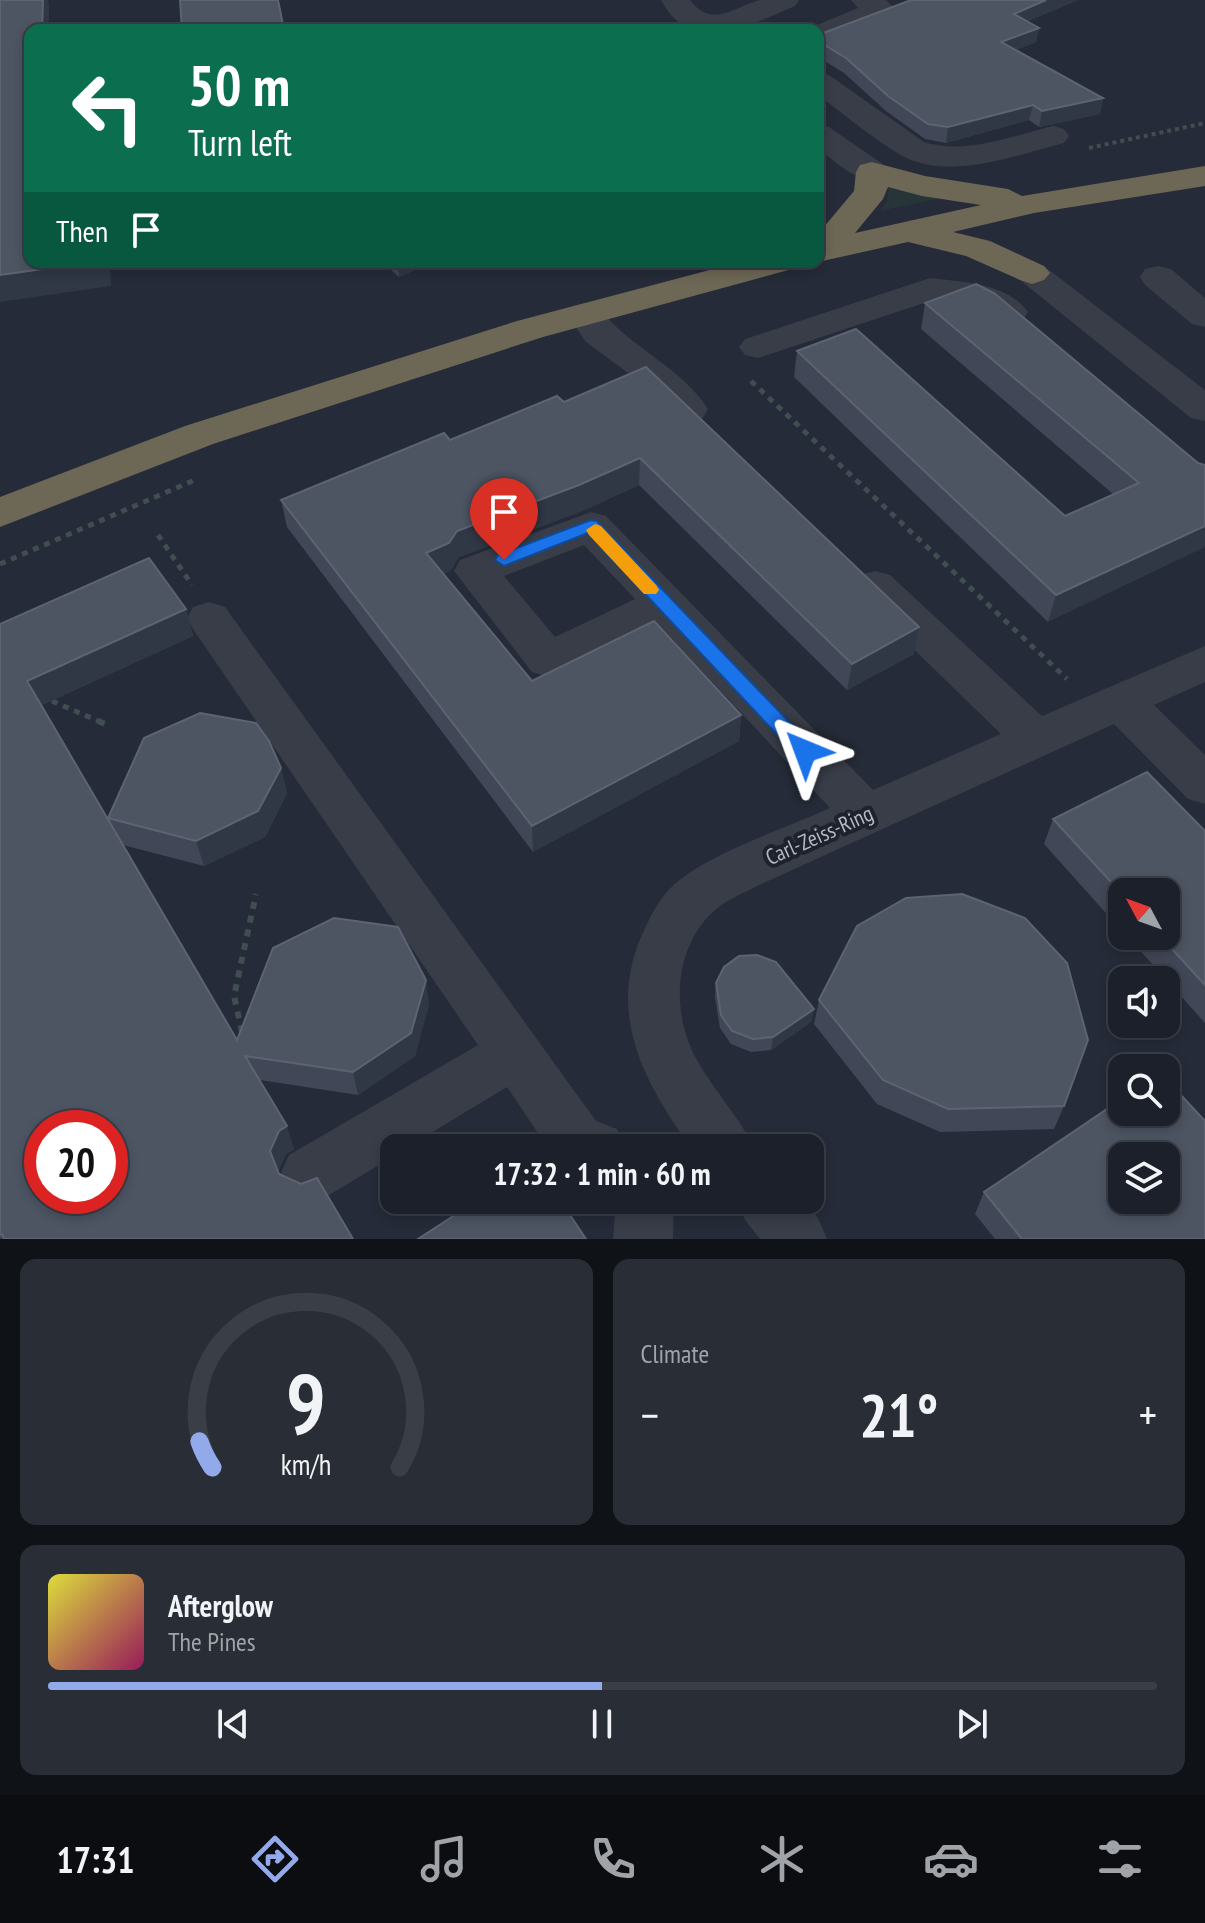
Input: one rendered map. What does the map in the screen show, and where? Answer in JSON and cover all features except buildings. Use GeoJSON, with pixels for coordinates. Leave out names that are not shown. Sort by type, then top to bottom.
{"type":"FeatureCollection","features":[{"type":"Feature","properties":{"kind":"highway"},"geometry":{"type":"LineString","coordinates":[[824,246],[871,192],[872,172],[922,186],[1034,203]]}},
{"type":"Feature","properties":{"kind":"highway"},"geometry":{"type":"LineString","coordinates":[[824,250],[1034,203],[1205,176]]}},
{"type":"Feature","properties":{"kind":"highway"},"geometry":{"type":"LineString","coordinates":[[908,231],[978,248],[1032,273]]}},
{"type":"Feature","properties":{"kind":"highway"},"geometry":{"type":"LineString","coordinates":[[0,513],[199,435],[585,314],[758,268]]}},
{"type":"Feature","properties":{"kind":"street"},"geometry":{"type":"LineString","coordinates":[[675,0],[683,15],[695,24]]}},
{"type":"Feature","properties":{"kind":"street"},"geometry":{"type":"LineString","coordinates":[[740,24],[785,0]]}},
{"type":"Feature","properties":{"kind":"street"},"geometry":{"type":"LineString","coordinates":[[824,31],[881,9],[865,0]]}},
{"type":"Feature","properties":{"kind":"street"},"geometry":{"type":"LineString","coordinates":[[824,85],[926,155],[970,155],[1053,136]]}},
{"type":"Feature","properties":{"kind":"street"},"geometry":{"type":"LineString","coordinates":[[824,138],[872,172]]}},
{"type":"Feature","properties":{"kind":"street"},"geometry":{"type":"LineString","coordinates":[[1032,273],[1205,409]]}},
{"type":"Feature","properties":{"kind":"street"},"geometry":{"type":"LineString","coordinates":[[1158,277],[1205,316]]}},
{"type":"Feature","properties":{"kind":"street"},"geometry":{"type":"LineString","coordinates":[[758,347],[930,289],[975,294],[1011,313],[1035,333]]}},
{"type":"Feature","properties":{"kind":"street"},"geometry":{"type":"LineString","coordinates":[[585,314],[598,333],[645,368],[714,433]]}},
{"type":"Feature","properties":{"kind":"street"},"geometry":{"type":"LineString","coordinates":[[852,564],[1036,739]]}},
{"type":"Feature","properties":{"kind":"street"},"geometry":{"type":"LineString","coordinates":[[663,604],[866,814]]}},
{"type":"Feature","properties":{"kind":"street"},"geometry":{"type":"LineString","coordinates":[[209,618],[572,1134]]}},
{"type":"Feature","properties":{"kind":"street","name":"Carl-Zeiss-Ring"},"geometry":{"type":"LineString","coordinates":[[715,1134],[682,1089],[655,1030],[652,977],[667,931],[696,896],[739,871],[1205,663]]}},
{"type":"Feature","properties":{"kind":"street"},"geometry":{"type":"LineString","coordinates":[[1110,706],[1200,773]]}},
{"type":"Feature","properties":{"kind":"street"},"geometry":{"type":"LineString","coordinates":[[309,1175],[516,1052]]}},
{"type":"Feature","properties":{"kind":"street"},"geometry":{"type":"LineString","coordinates":[[643,1239],[644,1214]]}},
{"type":"Feature","properties":{"kind":"street"},"geometry":{"type":"LineString","coordinates":[[777,1214],[797,1239]]}},
{"type":"Feature","properties":{"kind":"path"},"geometry":{"type":"LineString","coordinates":[[758,347],[740,370],[1110,706]]}},
{"type":"Feature","properties":{"kind":"path"},"geometry":{"type":"LineString","coordinates":[[158,535],[197,592],[209,618]]}},
{"type":"Feature","properties":{"kind":"path"},"geometry":{"type":"LineString","coordinates":[[52,701],[108,725]]}},
{"type":"Feature","properties":{"kind":"path"},"geometry":{"type":"LineString","coordinates":[[244,1040],[234,996],[256,894]]}},
{"type":"Feature","properties":{"kind":"shaded area"},"geometry":{"type":"Polygon","coordinates":[[[889,186],[952,196],[880,211],[887,201],[889,186]]]}},
{"type":"Feature","properties":{"kind":"slow traffic"},"geometry":{"type":"LineString","coordinates":[[595,530],[650,590]]}},
{"type":"Feature","properties":{"kind":"route"},"geometry":{"type":"LineString","coordinates":[[504,560],[591,526],[805,751]]}}]}
